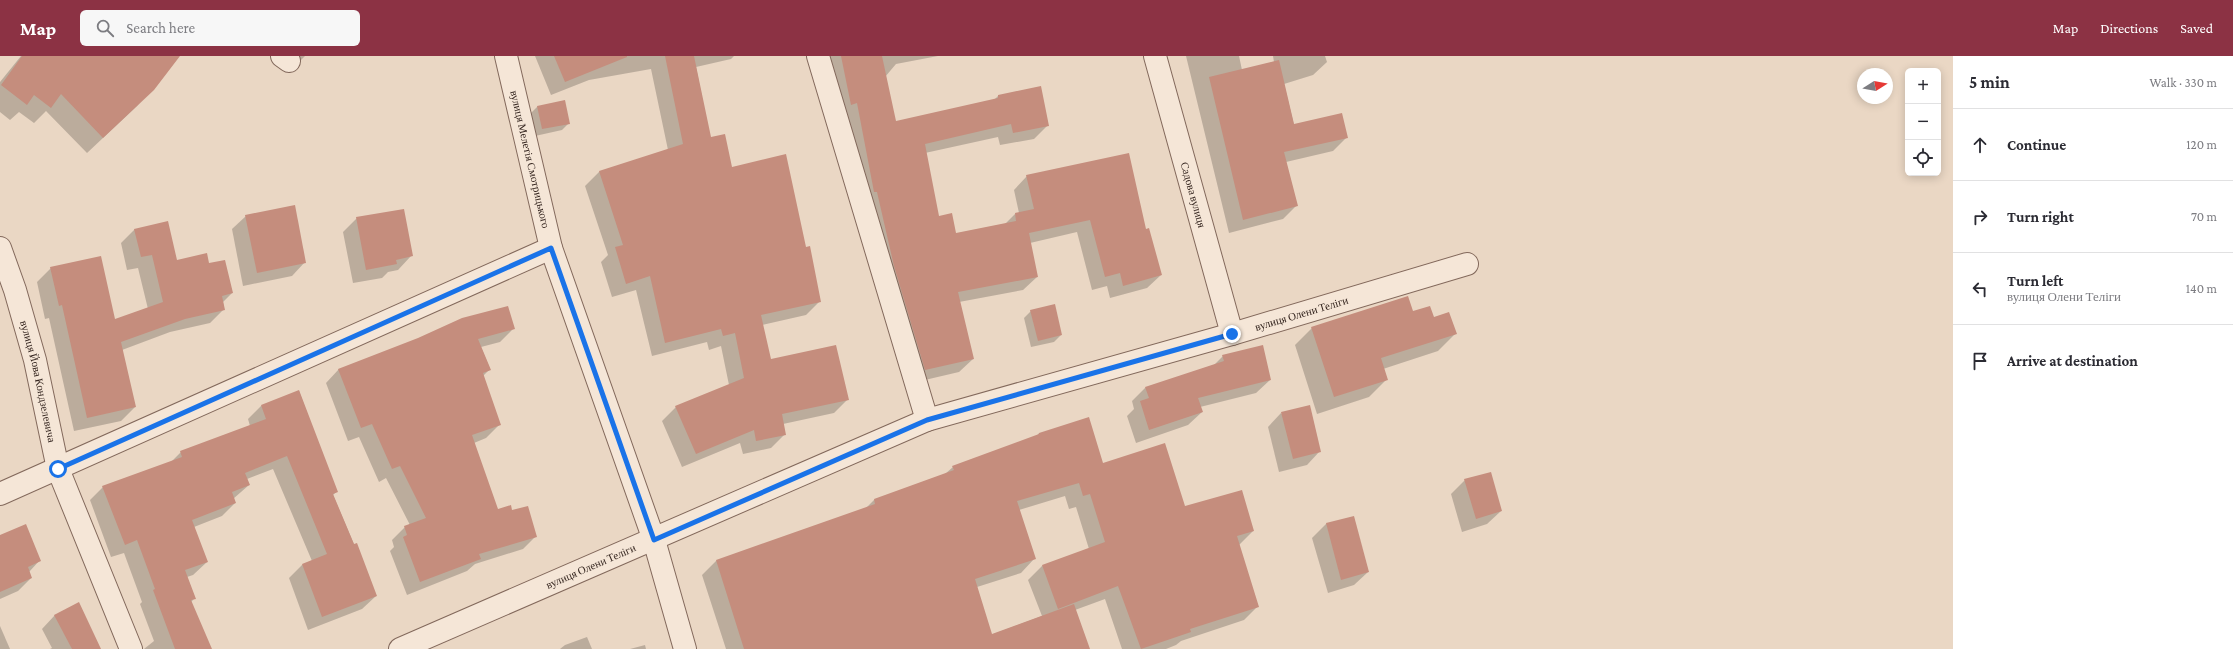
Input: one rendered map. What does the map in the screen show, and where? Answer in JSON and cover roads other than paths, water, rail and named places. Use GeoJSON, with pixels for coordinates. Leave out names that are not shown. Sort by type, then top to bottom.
{"type":"FeatureCollection","features":[{"type":"Feature","properties":{"kind":"street","name":"вулиця Мелетія Смотрицького"},"geometry":{"type":"LineString","coordinates":[[506,56],[551,248],[654,540],[685,649]]}},
{"type":"Feature","properties":{"kind":"street"},"geometry":{"type":"LineString","coordinates":[[818,56],[927,420]]}},
{"type":"Feature","properties":{"kind":"street","name":"Садова вулиця"},"geometry":{"type":"LineString","coordinates":[[1156,56],[1232,334]]}},
{"type":"Feature","properties":{"kind":"street","name":"вулиця Йова Кондзелевича"},"geometry":{"type":"LineString","coordinates":[[0,248],[15,290],[35,360],[58,469],[131,649]]}},
{"type":"Feature","properties":{"kind":"street"},"geometry":{"type":"LineString","coordinates":[[0,494],[551,248]]}},
{"type":"Feature","properties":{"kind":"street","name":"вулиця Олени Теліги"},"geometry":{"type":"LineString","coordinates":[[400,649],[654,540],[927,420],[1232,334],[1467,264]]}}]}
